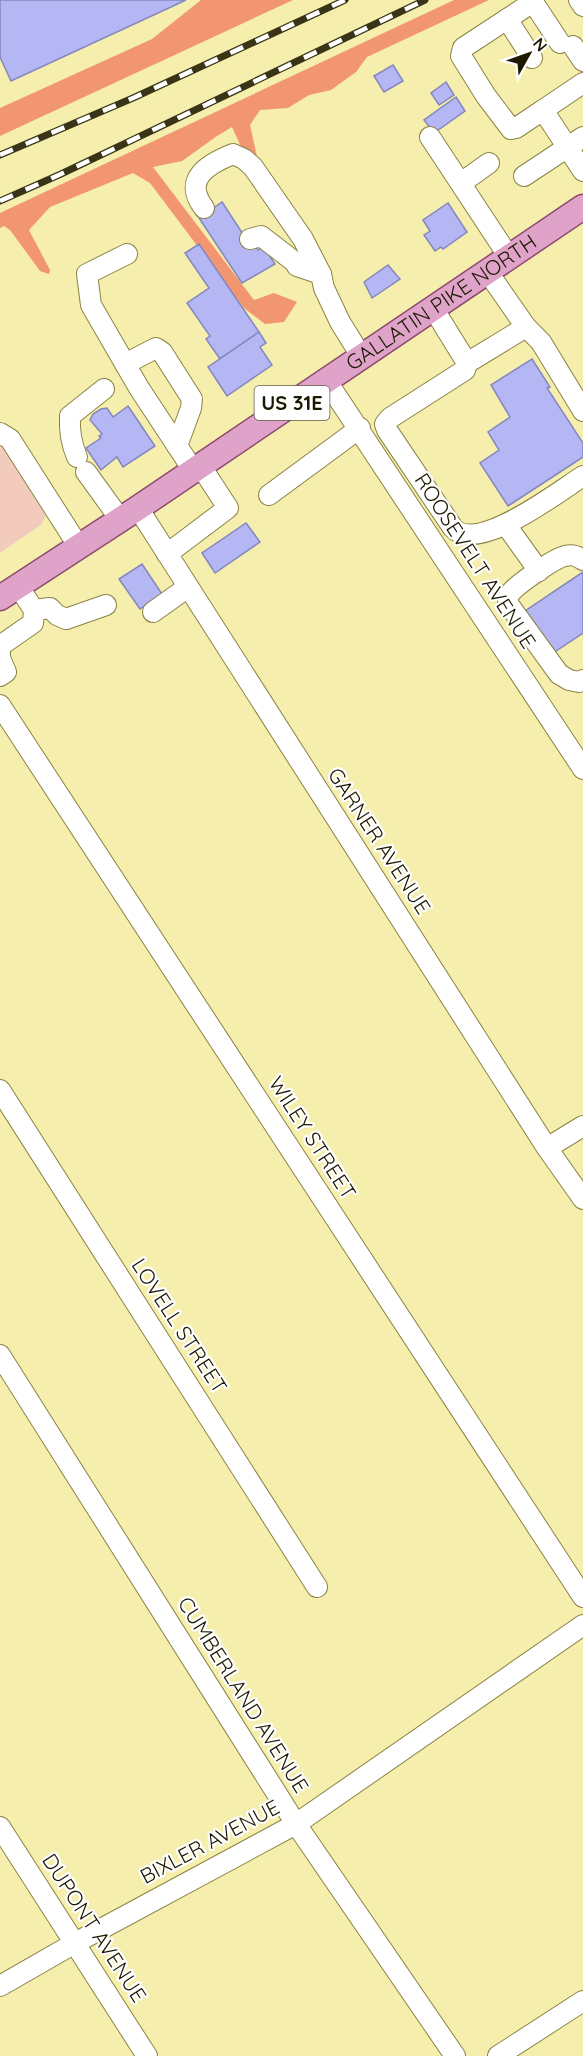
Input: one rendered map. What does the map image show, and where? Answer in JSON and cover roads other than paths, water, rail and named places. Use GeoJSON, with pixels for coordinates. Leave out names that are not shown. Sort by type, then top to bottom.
{"type":"FeatureCollection","features":[{"type":"Feature","properties":{"kind":"main road","name":"GALLATIN PIKE NORTH"},"geometry":{"type":"LineString","coordinates":[[9,592],[583,207]]}},
{"type":"Feature","properties":{"kind":"street"},"geometry":{"type":"LineString","coordinates":[[579,0],[583,6]]}},
{"type":"Feature","properties":{"kind":"street"},"geometry":{"type":"LineString","coordinates":[[572,50],[533,2],[463,48],[461,56],[486,96],[511,129],[516,128],[583,83]]}},
{"type":"Feature","properties":{"kind":"street"},"geometry":{"type":"LineString","coordinates":[[507,20],[532,58]]}},
{"type":"Feature","properties":{"kind":"street"},"geometry":{"type":"LineString","coordinates":[[543,110],[575,143],[583,171]]}},
{"type":"Feature","properties":{"kind":"street"},"geometry":{"type":"LineString","coordinates":[[430,137],[509,257]]}},
{"type":"Feature","properties":{"kind":"street"},"geometry":{"type":"LineString","coordinates":[[524,177],[575,143]]}},
{"type":"Feature","properties":{"kind":"street"},"geometry":{"type":"LineString","coordinates":[[204,208],[196,198],[196,182],[205,168],[233,154],[254,167],[303,239],[321,274],[324,288],[340,322],[361,356]]}},
{"type":"Feature","properties":{"kind":"street"},"geometry":{"type":"LineString","coordinates":[[461,183],[489,163]]}},
{"type":"Feature","properties":{"kind":"street"},"geometry":{"type":"LineString","coordinates":[[250,239],[261,236],[297,263],[297,266],[321,274]]}},
{"type":"Feature","properties":{"kind":"street"},"geometry":{"type":"LineString","coordinates":[[127,254],[87,273],[91,305],[177,446],[197,467],[228,508],[167,554]]}},
{"type":"Feature","properties":{"kind":"street"},"geometry":{"type":"LineString","coordinates":[[487,271],[526,327],[541,342],[583,411]]}},
{"type":"Feature","properties":{"kind":"street"},"geometry":{"type":"LineString","coordinates":[[433,308],[467,363]]}},
{"type":"Feature","properties":{"kind":"street"},"geometry":{"type":"LineString","coordinates":[[526,327],[467,363],[465,370],[390,418],[386,424],[387,430],[458,532],[468,536],[478,535],[506,525],[583,476]]}},
{"type":"Feature","properties":{"kind":"street"},"geometry":{"type":"LineString","coordinates":[[125,364],[156,348],[162,352],[192,399],[177,446]]}},
{"type":"Feature","properties":{"kind":"street","name":"ROOSEVELT AVENUE"},"geometry":{"type":"LineString","coordinates":[[326,380],[360,428],[583,769]]}},
{"type":"Feature","properties":{"kind":"street","name":"GARNER AVENUE"},"geometry":{"type":"LineString","coordinates":[[104,389],[70,416],[71,442],[81,464],[167,554],[547,1149],[583,1199]]}},
{"type":"Feature","properties":{"kind":"street"},"geometry":{"type":"LineString","coordinates":[[268,495],[360,428]]}},
{"type":"Feature","properties":{"kind":"street"},"geometry":{"type":"LineString","coordinates":[[0,433],[10,438],[79,547]]}},
{"type":"Feature","properties":{"kind":"street"},"geometry":{"type":"LineString","coordinates":[[506,525],[538,571]]}},
{"type":"Feature","properties":{"kind":"street"},"geometry":{"type":"LineString","coordinates":[[583,560],[575,555],[562,556],[522,582],[509,595],[509,605],[559,674],[569,680],[579,682],[583,680]]}},
{"type":"Feature","properties":{"kind":"street"},"geometry":{"type":"LineString","coordinates":[[153,612],[188,587]]}},
{"type":"Feature","properties":{"kind":"street"},"geometry":{"type":"LineString","coordinates":[[9,592],[34,610],[50,608],[57,615],[66,619],[106,605]]}},
{"type":"Feature","properties":{"kind":"street"},"geometry":{"type":"LineString","coordinates":[[0,676],[6,672],[0,656],[0,646],[33,623],[34,610]]}},
{"type":"Feature","properties":{"kind":"street","name":"WILEY STREET"},"geometry":{"type":"LineString","coordinates":[[0,705],[583,1597]]}},
{"type":"Feature","properties":{"kind":"street","name":"LOVELL STREET"},"geometry":{"type":"LineString","coordinates":[[0,1090],[317,1587]]}},
{"type":"Feature","properties":{"kind":"street"},"geometry":{"type":"LineString","coordinates":[[547,1149],[583,1126]]}},
{"type":"Feature","properties":{"kind":"street","name":"CUMBERLAND AVENUE"},"geometry":{"type":"LineString","coordinates":[[0,1355],[296,1824],[455,2056]]}},
{"type":"Feature","properties":{"kind":"street","name":"BIXLER AVENUE"},"geometry":{"type":"LineString","coordinates":[[0,1986],[296,1824],[582,1628]]}},
{"type":"Feature","properties":{"kind":"street","name":"DUPONT AVENUE"},"geometry":{"type":"LineString","coordinates":[[0,1827],[147,2056]]}},
{"type":"Feature","properties":{"kind":"street"},"geometry":{"type":"LineString","coordinates":[[498,2056],[583,2001]]}},
{"type":"Feature","properties":{"kind":"railway"},"geometry":{"type":"LineString","coordinates":[[0,155],[133,98],[345,0]]}},
{"type":"Feature","properties":{"kind":"railway"},"geometry":{"type":"LineString","coordinates":[[0,201],[425,0]]}}]}
